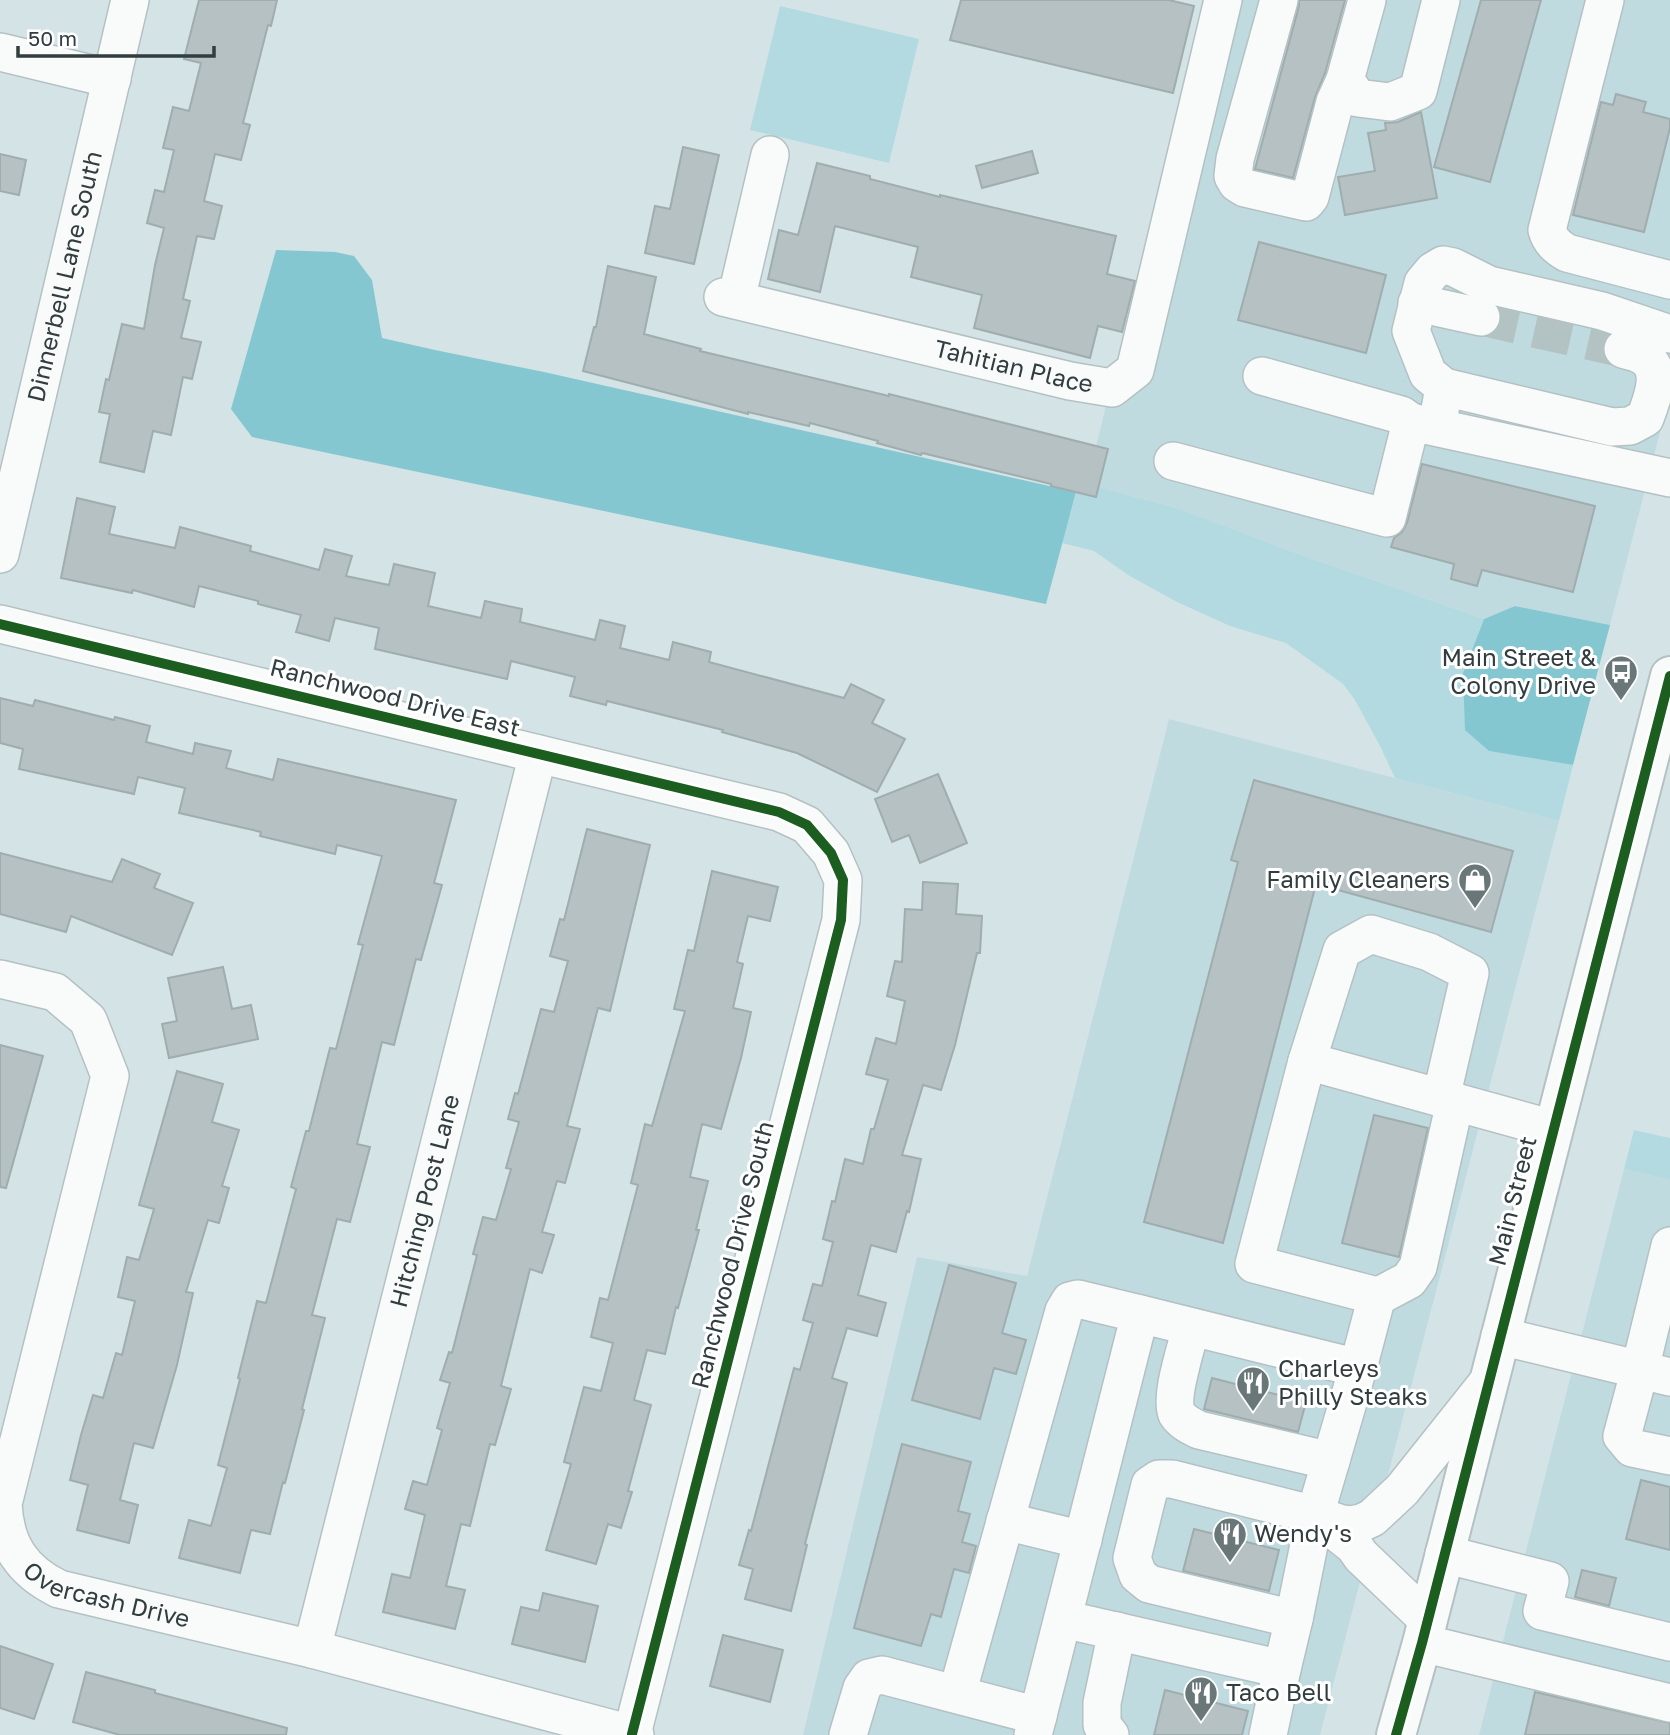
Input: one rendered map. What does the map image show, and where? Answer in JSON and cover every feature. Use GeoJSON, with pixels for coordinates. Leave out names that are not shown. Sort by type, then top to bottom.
{"type":"FeatureCollection","features":[{"type":"Feature","properties":{"kind":"main road","name":"Main Street"},"geometry":{"type":"LineString","coordinates":[[1396,1735],[1670,676]]}},
{"type":"Feature","properties":{"kind":"street","name":"Dinnerbell Lane South"},"geometry":{"type":"LineString","coordinates":[[0,554],[131,0]]}},
{"type":"Feature","properties":{"kind":"street","name":"Tahitian Place"},"geometry":{"type":"LineString","coordinates":[[770,155],[730,299],[1070,381],[1112,388],[1135,370],[1223,0]]}},
{"type":"Feature","properties":{"kind":"street"},"geometry":{"type":"LineString","coordinates":[[1279,0],[1235,159],[1233,176],[1237,183],[1245,188],[1306,202],[1310,197],[1335,102],[1345,80],[1367,0]]}},
{"type":"Feature","properties":{"kind":"street"},"geometry":{"type":"LineString","coordinates":[[1345,80],[1358,98],[1390,102],[1418,91],[1441,0]]}},
{"type":"Feature","properties":{"kind":"street"},"geometry":{"type":"LineString","coordinates":[[1602,9],[1548,221],[1548,236],[1567,253],[1670,280]]}},
{"type":"Feature","properties":{"kind":"street"},"geometry":{"type":"LineString","coordinates":[[0,52],[112,79]]}},
{"type":"Feature","properties":{"kind":"street"},"geometry":{"type":"LineString","coordinates":[[1623,349],[1641,354],[1653,364],[1655,386],[1645,418],[1630,426],[1612,427],[1444,387],[1428,374],[1411,331],[1423,283],[1433,271],[1443,265],[1453,267],[1489,285],[1602,311],[1670,334]]}},
{"type":"Feature","properties":{"kind":"street"},"geometry":{"type":"LineString","coordinates":[[1417,303],[1481,317]]}},
{"type":"Feature","properties":{"kind":"street"},"geometry":{"type":"LineString","coordinates":[[1262,376],[1401,415],[1424,425],[1670,478]]}},
{"type":"Feature","properties":{"kind":"street"},"geometry":{"type":"LineString","coordinates":[[1173,461],[1387,518],[1424,425],[1444,387]]}},
{"type":"Feature","properties":{"kind":"street","name":"Ranchwood Drive East"},"geometry":{"type":"LineString","coordinates":[[0,624],[779,812]]}},
{"type":"Feature","properties":{"kind":"street","name":"Hitching Post Lane"},"geometry":{"type":"LineString","coordinates":[[312,1649],[538,754]]}},
{"type":"Feature","properties":{"kind":"street","name":"Ranchwood Drive South"},"geometry":{"type":"LineString","coordinates":[[634,1735],[841,920],[844,880],[831,853],[807,825],[779,812]]}},
{"type":"Feature","properties":{"kind":"street"},"geometry":{"type":"LineString","coordinates":[[1268,1735],[1315,1515],[1377,1297],[1409,1280],[1418,1267],[1470,973],[1429,952],[1371,934],[1342,950],[1307,1062],[1254,1264],[1377,1297]]}},
{"type":"Feature","properties":{"kind":"street","name":"Overcash Drive"},"geometry":{"type":"LineString","coordinates":[[0,979],[55,992],[88,1020],[110,1076],[6,1488],[4,1516],[12,1545],[19,1557],[37,1576],[60,1589],[312,1649],[634,1735]]}},
{"type":"Feature","properties":{"kind":"street"},"geometry":{"type":"LineString","coordinates":[[1307,1062],[1553,1129]]}},
{"type":"Feature","properties":{"kind":"street"},"geometry":{"type":"LineString","coordinates":[[1670,1245],[1655,1373],[1622,1436],[1632,1448],[1670,1456]]}},
{"type":"Feature","properties":{"kind":"street"},"geometry":{"type":"LineString","coordinates":[[957,1694],[1064,1311],[1070,1301],[1078,1299],[1358,1368]]}},
{"type":"Feature","properties":{"kind":"street"},"geometry":{"type":"LineString","coordinates":[[848,1735],[862,1688],[869,1678],[882,1675],[957,1694],[1036,1725],[1140,1314]]}},
{"type":"Feature","properties":{"kind":"street"},"geometry":{"type":"LineString","coordinates":[[1191,1327],[1175,1395],[1177,1413],[1182,1420],[1199,1430],[1331,1461]]}},
{"type":"Feature","properties":{"kind":"street"},"geometry":{"type":"LineString","coordinates":[[1500,1336],[1655,1373]]}},
{"type":"Feature","properties":{"kind":"street"},"geometry":{"type":"LineString","coordinates":[[1101,1464],[1158,1479],[1172,1479],[1351,1525],[1372,1518],[1402,1490],[1489,1382]]}},
{"type":"Feature","properties":{"kind":"street"},"geometry":{"type":"LineString","coordinates":[[1158,1479],[1150,1485],[1148,1491],[1132,1558],[1138,1574],[1149,1584],[1294,1619]]}},
{"type":"Feature","properties":{"kind":"street"},"geometry":{"type":"LineString","coordinates":[[1315,1515],[1354,1546],[1425,1631],[1670,1703]]}},
{"type":"Feature","properties":{"kind":"street"},"geometry":{"type":"LineString","coordinates":[[1005,1521],[1083,1540]]}},
{"type":"Feature","properties":{"kind":"street"},"geometry":{"type":"LineString","coordinates":[[1444,1554],[1550,1581],[1542,1611],[1670,1642]]}},
{"type":"Feature","properties":{"kind":"street"},"geometry":{"type":"LineString","coordinates":[[1063,1619],[1282,1669]]}},
{"type":"Feature","properties":{"kind":"street"},"geometry":{"type":"LineString","coordinates":[[1110,1735],[1102,1725],[1102,1703],[1117,1631]]}},
{"type":"Feature","properties":{"kind":"shaded area"},"geometry":{"type":"Polygon","coordinates":[[[1239,0],[1670,0],[1670,394],[1610,625],[1515,606],[1484,619],[1180,509],[1087,484],[1107,401],[1239,0]]]}},
{"type":"Feature","properties":{"kind":"shaded area"},"geometry":{"type":"Polygon","coordinates":[[[780,6],[919,39],[889,163],[750,130],[780,6]]]}},
{"type":"Feature","properties":{"kind":"shaded area"},"geometry":{"type":"Polygon","coordinates":[[[276,250],[335,252],[354,256],[372,280],[382,338],[1076,492],[1046,604],[252,437],[231,409],[276,250]]]}},
{"type":"Feature","properties":{"kind":"shaded area"},"geometry":{"type":"Polygon","coordinates":[[[1087,484],[1180,509],[1484,619],[1463,673],[1489,751],[1573,765],[1559,821],[1395,778],[1355,700],[1343,684],[1286,643],[1230,626],[1177,602],[1128,575],[1094,551],[1062,543],[1076,493],[1072,491],[1087,484]]]}},
{"type":"Feature","properties":{"kind":"shaded area"},"geometry":{"type":"Polygon","coordinates":[[[1515,606],[1610,625],[1573,765],[1489,751],[1465,730],[1463,673],[1484,619],[1515,606]]]}},
{"type":"Feature","properties":{"kind":"shaded area"},"geometry":{"type":"Polygon","coordinates":[[[1169,719],[1559,821],[1320,1735],[803,1735],[917,1257],[1027,1276],[1169,719]]]}},
{"type":"Feature","properties":{"kind":"shaded area"},"geometry":{"type":"Polygon","coordinates":[[[1634,1130],[1670,1138],[1670,1180],[1624,1169],[1634,1130]]]}},
{"type":"Feature","properties":{"kind":"shaded area"},"geometry":{"type":"Polygon","coordinates":[[[1624,1169],[1670,1180],[1670,1363],[1580,1341],[1624,1169]]]}},
{"type":"Feature","properties":{"kind":"shaded area"},"geometry":{"type":"Polygon","coordinates":[[[1573,1367],[1670,1390],[1670,1735],[1479,1735],[1573,1367]]]}},
{"type":"Feature","properties":{"kind":"building"},"geometry":{"type":"Polygon","coordinates":[[[199,0],[277,0],[243,123],[250,125],[241,160],[215,154],[204,201],[222,206],[214,239],[197,236],[183,299],[190,301],[181,338],[201,342],[192,379],[183,377],[171,435],[153,431],[144,472],[100,462],[110,414],[99,412],[122,324],[144,329],[164,228],[147,223],[155,190],[164,192],[174,150],[163,148],[173,107],[189,111],[201,63],[184,59],[199,0]]]}},
{"type":"Feature","properties":{"kind":"building"},"geometry":{"type":"Polygon","coordinates":[[[961,0],[1169,0],[1194,6],[1173,93],[950,40],[961,0]]]}},
{"type":"Feature","properties":{"kind":"building"},"geometry":{"type":"Polygon","coordinates":[[[1299,0],[1345,0],[1293,178],[1255,169],[1299,0]]]}},
{"type":"Feature","properties":{"kind":"building"},"geometry":{"type":"Polygon","coordinates":[[[1481,0],[1541,0],[1490,182],[1434,167],[1481,0]]]}},
{"type":"Feature","properties":{"kind":"building"},"geometry":{"type":"Polygon","coordinates":[[[1616,94],[1646,102],[1643,112],[1670,119],[1644,232],[1573,215],[1601,102],[1613,105],[1616,94]]]}},
{"type":"Feature","properties":{"kind":"building"},"geometry":{"type":"Polygon","coordinates":[[[1421,112],[1437,198],[1345,215],[1338,177],[1375,171],[1368,133],[1386,130],[1385,123],[1398,122],[1421,112]]]}},
{"type":"Feature","properties":{"kind":"building"},"geometry":{"type":"Polygon","coordinates":[[[683,147],[719,155],[694,264],[645,253],[655,206],[670,209],[683,147]]]}},
{"type":"Feature","properties":{"kind":"building"},"geometry":{"type":"Polygon","coordinates":[[[1032,151],[1038,173],[982,188],[976,166],[1032,151]]]}},
{"type":"Feature","properties":{"kind":"building"},"geometry":{"type":"Polygon","coordinates":[[[0,154],[26,160],[19,195],[0,191],[0,154]]]}},
{"type":"Feature","properties":{"kind":"building"},"geometry":{"type":"Polygon","coordinates":[[[817,163],[940,197],[1116,236],[1107,274],[1135,281],[1122,332],[1098,326],[1090,358],[974,328],[982,295],[911,277],[918,247],[835,226],[820,292],[768,279],[779,230],[798,235],[817,163]]]}},
{"type":"Feature","properties":{"kind":"building"},"geometry":{"type":"Polygon","coordinates":[[[1259,242],[1386,275],[1366,353],[1238,320],[1259,242]]]}},
{"type":"Feature","properties":{"kind":"building"},"geometry":{"type":"Polygon","coordinates":[[[608,266],[656,277],[644,334],[701,349],[700,351],[889,394],[1108,449],[1096,497],[922,453],[921,455],[810,423],[809,426],[748,414],[583,371],[596,327],[608,266]]]}},
{"type":"Feature","properties":{"kind":"building"},"geometry":{"type":"Polygon","coordinates":[[[1422,464],[1595,506],[1573,592],[1482,570],[1477,586],[1451,579],[1454,564],[1391,547],[1394,538],[1402,532],[1407,523],[1422,464]]]}},
{"type":"Feature","properties":{"kind":"building"},"geometry":{"type":"Polygon","coordinates":[[[77,498],[115,507],[109,534],[175,548],[180,527],[251,546],[250,551],[319,570],[325,549],[352,556],[346,576],[389,585],[394,564],[435,573],[428,606],[481,618],[485,601],[522,609],[520,622],[595,640],[600,620],[625,626],[620,648],[669,660],[673,642],[711,652],[709,662],[844,698],[851,684],[884,700],[872,723],[905,739],[877,792],[797,753],[722,732],[723,730],[607,701],[606,705],[570,696],[575,677],[511,661],[507,679],[375,649],[379,628],[335,618],[329,641],[296,632],[301,615],[199,586],[194,607],[133,590],[132,593],[61,578],[77,498]]]}},
{"type":"Feature","properties":{"kind":"building"},"geometry":{"type":"Polygon","coordinates":[[[0,698],[33,706],[35,700],[150,726],[146,742],[193,754],[195,743],[231,751],[226,768],[273,780],[278,759],[456,800],[434,883],[442,885],[421,960],[416,959],[394,1045],[382,1042],[357,1144],[370,1147],[350,1222],[337,1219],[312,1315],[325,1318],[285,1483],[283,1482],[270,1534],[251,1530],[240,1573],[179,1558],[189,1520],[211,1526],[227,1468],[218,1465],[257,1301],[266,1303],[296,1189],[291,1187],[306,1131],[309,1131],[330,1048],[336,1049],[363,945],[358,944],[382,856],[337,845],[335,854],[260,836],[261,832],[179,813],[185,788],[138,777],[134,794],[19,769],[23,749],[0,743],[0,698]]]}},
{"type":"Feature","properties":{"kind":"building"},"geometry":{"type":"Polygon","coordinates":[[[938,774],[967,843],[920,863],[909,835],[892,842],[875,799],[938,774]]]}},
{"type":"Feature","properties":{"kind":"building"},"geometry":{"type":"Polygon","coordinates":[[[1254,780],[1513,851],[1491,932],[1316,884],[1223,1243],[1144,1222],[1238,862],[1231,860],[1254,780]]]}},
{"type":"Feature","properties":{"kind":"building"},"geometry":{"type":"Polygon","coordinates":[[[587,829],[650,845],[610,1011],[598,1008],[567,1126],[580,1129],[565,1183],[557,1181],[542,1232],[554,1235],[542,1273],[530,1269],[501,1386],[511,1389],[495,1445],[490,1444],[470,1526],[461,1524],[446,1586],[465,1590],[455,1629],[383,1612],[392,1574],[410,1578],[425,1515],[405,1509],[413,1481],[427,1485],[442,1430],[437,1428],[450,1383],[440,1380],[449,1352],[452,1353],[477,1255],[473,1254],[483,1217],[496,1220],[511,1169],[506,1168],[519,1122],[508,1119],[515,1093],[518,1094],[541,1009],[554,1012],[568,961],[550,956],[560,919],[564,920],[587,829]]]}},
{"type":"Feature","properties":{"kind":"building"},"geometry":{"type":"Polygon","coordinates":[[[0,853],[112,882],[122,859],[160,874],[154,888],[193,903],[172,955],[71,916],[66,932],[0,914],[0,853]]]}},
{"type":"Feature","properties":{"kind":"building"},"geometry":{"type":"Polygon","coordinates":[[[712,871],[778,887],[770,921],[748,916],[737,962],[743,964],[733,1008],[751,1012],[741,1058],[721,1129],[702,1124],[690,1177],[708,1181],[696,1230],[699,1230],[665,1354],[647,1350],[634,1400],[651,1405],[628,1491],[632,1492],[621,1528],[608,1524],[596,1564],[546,1550],[571,1464],[564,1462],[584,1387],[601,1391],[613,1343],[591,1337],[600,1298],[608,1300],[638,1185],[631,1183],[645,1124],[652,1126],[685,1011],[674,1009],[688,950],[694,951],[712,871]]]}},
{"type":"Feature","properties":{"kind":"building"},"geometry":{"type":"Polygon","coordinates":[[[923,882],[958,884],[956,914],[982,916],[980,953],[977,953],[955,1045],[941,1090],[923,1085],[902,1155],[921,1159],[909,1212],[907,1211],[896,1252],[871,1245],[858,1295],[886,1303],[877,1336],[847,1328],[832,1378],[847,1383],[805,1544],[807,1545],[791,1611],[745,1599],[753,1569],[739,1565],[749,1530],[751,1531],[794,1368],[800,1370],[813,1323],[803,1320],[813,1284],[822,1286],[833,1242],[823,1239],[832,1201],[835,1202],[845,1159],[863,1164],[871,1129],[874,1129],[888,1080],[866,1074],[876,1038],[896,1044],[905,1001],[887,996],[895,961],[902,962],[905,909],[922,910],[923,882]]]}},
{"type":"Feature","properties":{"kind":"building"},"geometry":{"type":"Polygon","coordinates":[[[223,967],[232,1009],[251,1005],[258,1039],[169,1058],[162,1024],[177,1021],[168,978],[223,967]]]}},
{"type":"Feature","properties":{"kind":"building"},"geometry":{"type":"Polygon","coordinates":[[[0,1045],[43,1056],[6,1188],[0,1187],[0,1045]]]}},
{"type":"Feature","properties":{"kind":"building"},"geometry":{"type":"Polygon","coordinates":[[[177,1071],[223,1084],[212,1122],[239,1130],[222,1186],[229,1188],[219,1223],[208,1220],[186,1292],[193,1293],[177,1365],[153,1448],[134,1443],[120,1500],[138,1505],[129,1543],[77,1530],[88,1485],[70,1480],[93,1395],[103,1398],[116,1353],[122,1355],[135,1301],[118,1297],[127,1257],[139,1260],[154,1209],[139,1205],[177,1071]]]}},
{"type":"Feature","properties":{"kind":"building"},"geometry":{"type":"Polygon","coordinates":[[[1374,1115],[1428,1128],[1399,1257],[1342,1243],[1374,1115]]]}},
{"type":"Feature","properties":{"kind":"building"},"geometry":{"type":"Polygon","coordinates":[[[949,1265],[1016,1283],[1002,1333],[1026,1340],[1016,1374],[994,1368],[980,1419],[912,1400],[949,1265]]]}},
{"type":"Feature","properties":{"kind":"building","name":"Charleys Philly Steaks"},"geometry":{"type":"Polygon","coordinates":[[[1212,1378],[1306,1402],[1298,1432],[1204,1409],[1212,1378]]]}},
{"type":"Feature","properties":{"kind":"building"},"geometry":{"type":"Polygon","coordinates":[[[902,1444],[971,1462],[958,1511],[970,1514],[962,1542],[976,1546],[969,1573],[954,1569],[941,1617],[931,1614],[921,1646],[854,1628],[902,1444]]]}},
{"type":"Feature","properties":{"kind":"building"},"geometry":{"type":"Polygon","coordinates":[[[1641,1480],[1670,1487],[1670,1550],[1626,1539],[1641,1480]]]}},
{"type":"Feature","properties":{"kind":"building","name":"Wendy's"},"geometry":{"type":"Polygon","coordinates":[[[1194,1529],[1279,1550],[1269,1591],[1183,1571],[1194,1529]]]}},
{"type":"Feature","properties":{"kind":"building"},"geometry":{"type":"Polygon","coordinates":[[[1582,1570],[1616,1578],[1609,1606],[1575,1597],[1582,1570]]]}},
{"type":"Feature","properties":{"kind":"building"},"geometry":{"type":"Polygon","coordinates":[[[543,1593],[598,1606],[585,1662],[512,1644],[521,1607],[539,1611],[543,1593]]]}},
{"type":"Feature","properties":{"kind":"building"},"geometry":{"type":"Polygon","coordinates":[[[723,1635],[783,1650],[770,1702],[710,1686],[723,1635]]]}},
{"type":"Feature","properties":{"kind":"building"},"geometry":{"type":"Polygon","coordinates":[[[0,1646],[53,1664],[34,1719],[0,1708],[0,1646]]]}},
{"type":"Feature","properties":{"kind":"building"},"geometry":{"type":"Polygon","coordinates":[[[86,1672],[287,1728],[286,1735],[120,1735],[73,1722],[86,1672]]]}},
{"type":"Feature","properties":{"kind":"building","name":"Taco Bell"},"geometry":{"type":"Polygon","coordinates":[[[1165,1690],[1248,1711],[1242,1735],[1154,1735],[1165,1690]]]}},
{"type":"Feature","properties":{"kind":"building"},"geometry":{"type":"Polygon","coordinates":[[[1535,1692],[1670,1723],[1670,1735],[1525,1735],[1535,1692]]]}},
{"type":"Feature","properties":{"kind":"tunnel"},"geometry":{"type":"LineString","coordinates":[[1481,317],[1623,349]]}},
{"type":"Feature","properties":{"kind":"cycle path"},"geometry":{"type":"LineString","coordinates":[[0,624],[779,812],[807,825],[831,853],[843,880],[841,920],[632,1734]]}},
{"type":"Feature","properties":{"kind":"cycle path"},"geometry":{"type":"LineString","coordinates":[[1396,1735],[1422,1643],[1670,676]]}},
{"type":"Feature","properties":{"kind":"place","name":"Main Street & Colony Drive"},"geometry":{"type":"Point","coordinates":[1621,702]}},
{"type":"Feature","properties":{"kind":"place","name":"Family Cleaners"},"geometry":{"type":"Point","coordinates":[1475,910]}},
{"type":"Feature","properties":{"kind":"place","name":"Charleys Philly Steaks"},"geometry":{"type":"Point","coordinates":[1253,1413]}},
{"type":"Feature","properties":{"kind":"place","name":"Wendy's"},"geometry":{"type":"Point","coordinates":[1230,1564]}},
{"type":"Feature","properties":{"kind":"place","name":"Taco Bell"},"geometry":{"type":"Point","coordinates":[1201,1723]}}]}
